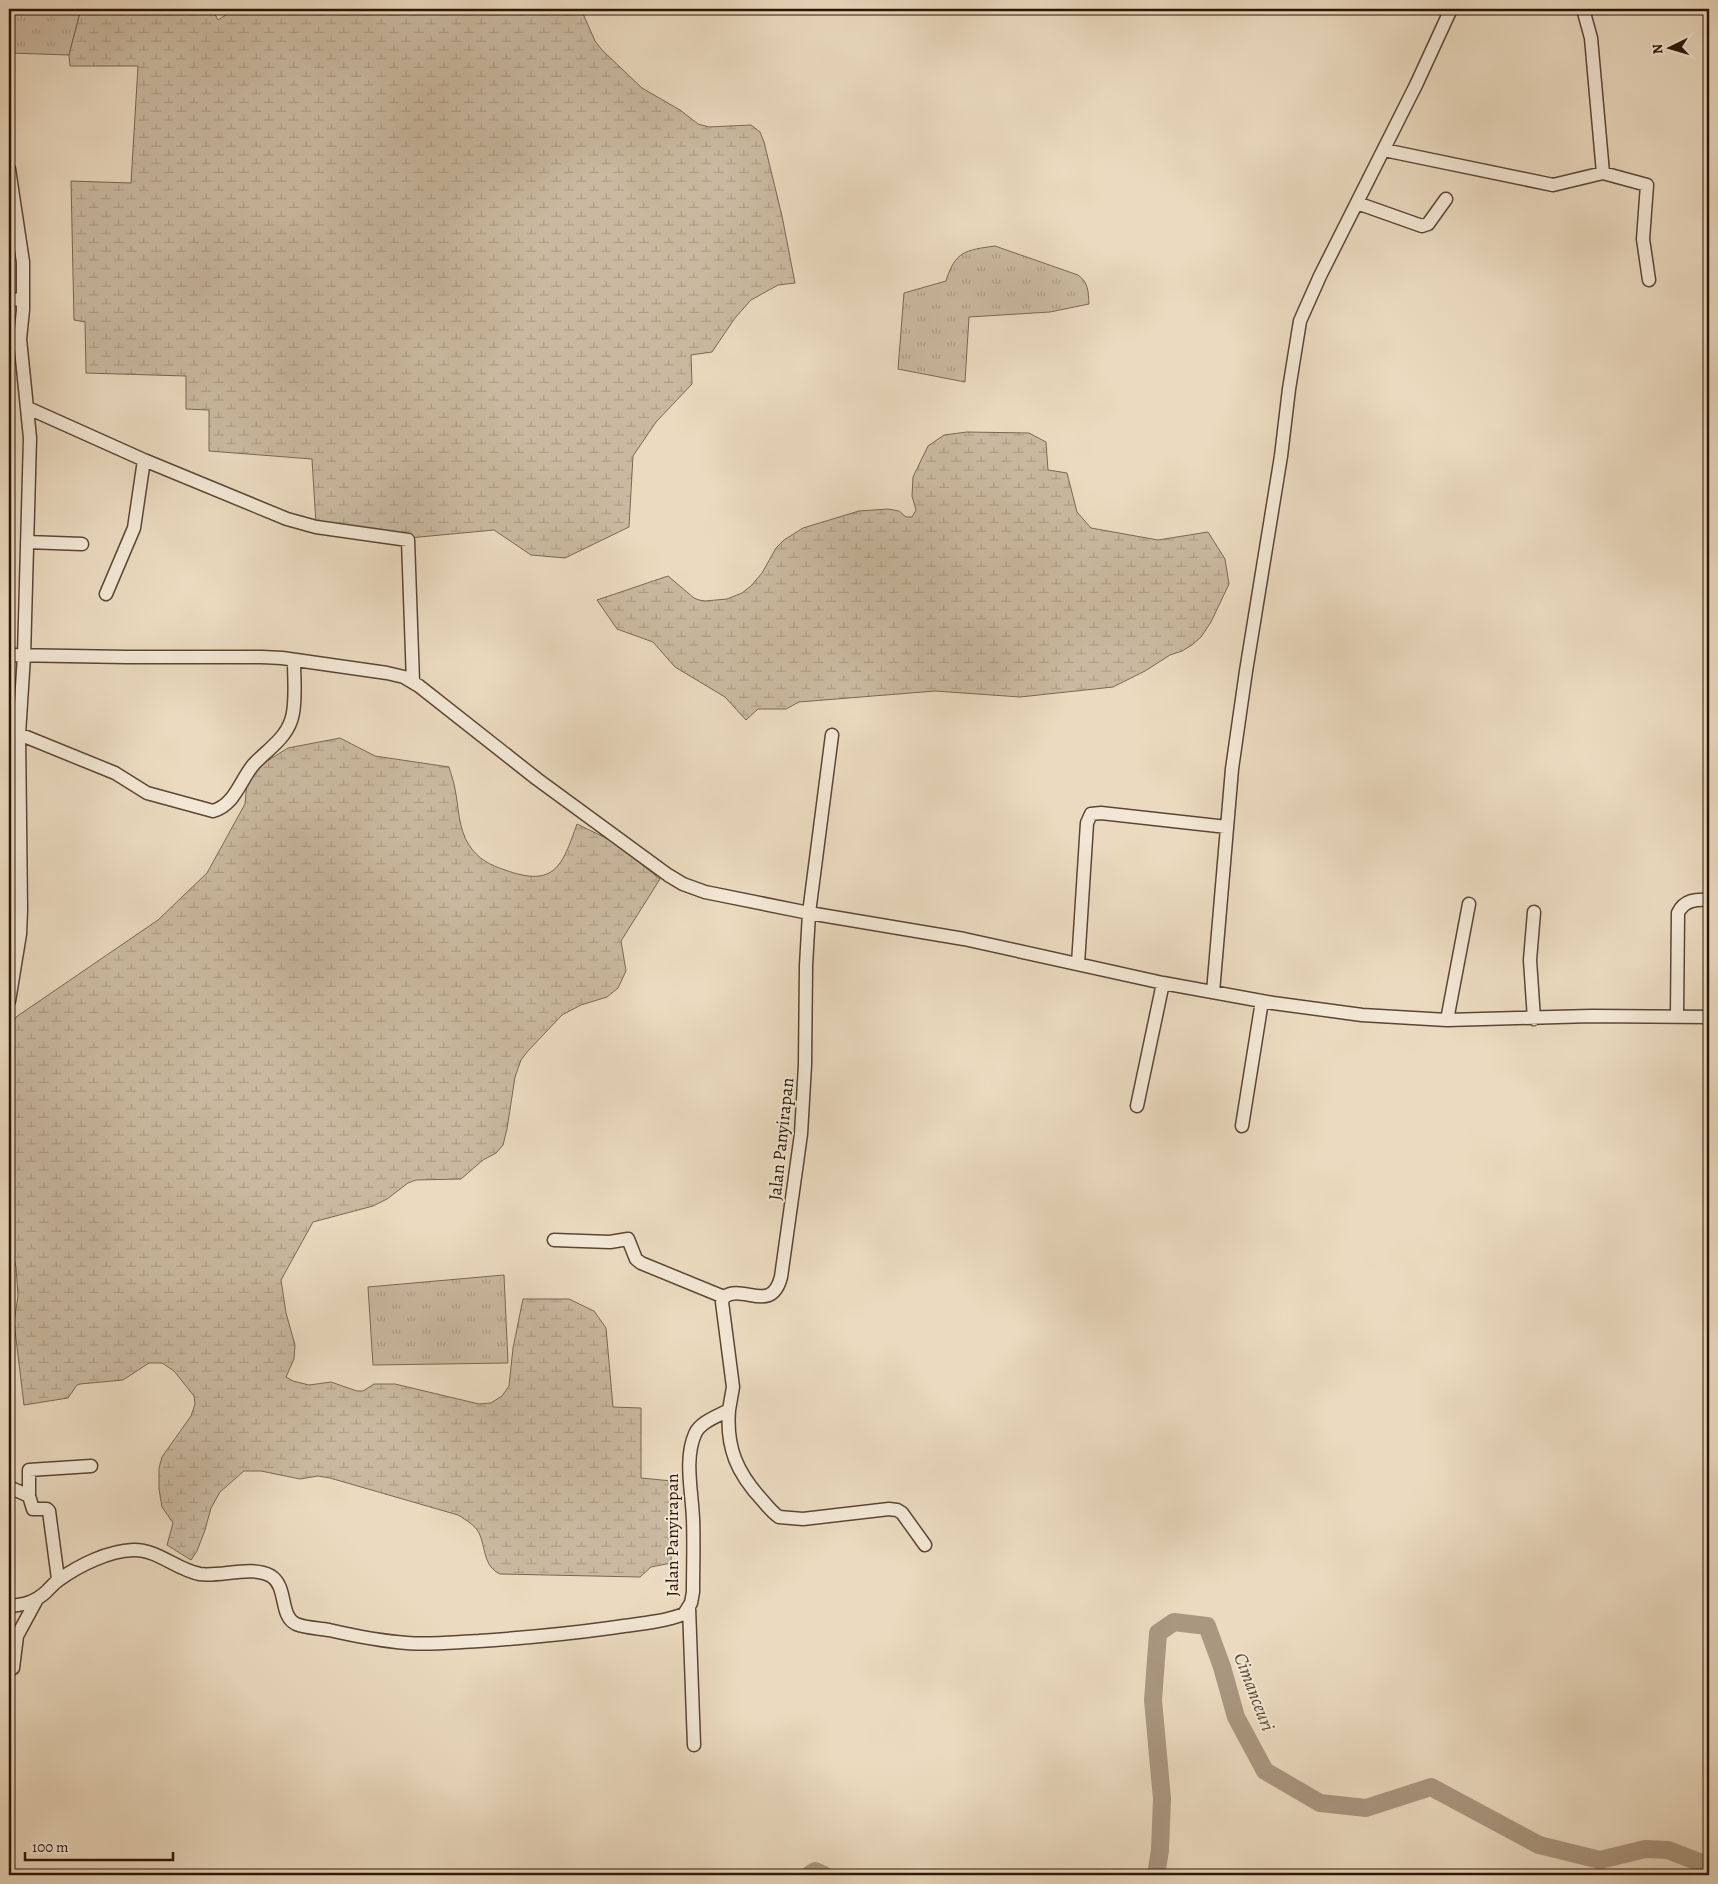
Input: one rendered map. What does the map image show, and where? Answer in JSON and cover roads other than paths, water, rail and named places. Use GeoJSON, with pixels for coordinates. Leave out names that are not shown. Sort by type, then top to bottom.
{"type":"FeatureCollection","features":[{"type":"Feature","properties":{"kind":"street"},"geometry":{"type":"LineString","coordinates":[[1213,992],[1232,769],[1300,321],[1451,9]]}},
{"type":"Feature","properties":{"kind":"street"},"geometry":{"type":"LineString","coordinates":[[1583,9],[1591,38],[1603,173]]}},
{"type":"Feature","properties":{"kind":"street"},"geometry":{"type":"LineString","coordinates":[[1384,150],[1553,185],[1603,173],[1647,185],[1643,239],[1649,280]]}},
{"type":"Feature","properties":{"kind":"street"},"geometry":{"type":"LineString","coordinates":[[9,169],[12,201],[23,256],[20,346],[28,408],[30,462],[24,656],[14,733],[21,910],[20,934],[9,1001]]}},
{"type":"Feature","properties":{"kind":"street"},"geometry":{"type":"LineString","coordinates":[[1357,204],[1422,226],[1428,224],[1446,199]]}},
{"type":"Feature","properties":{"kind":"street"},"geometry":{"type":"LineString","coordinates":[[9,300],[23,299]]}},
{"type":"Feature","properties":{"kind":"street"},"geometry":{"type":"LineString","coordinates":[[28,408],[144,460],[299,523],[408,540],[413,682]]}},
{"type":"Feature","properties":{"kind":"street"},"geometry":{"type":"LineString","coordinates":[[106,594],[134,528],[144,460]]}},
{"type":"Feature","properties":{"kind":"street"},"geometry":{"type":"LineString","coordinates":[[27,542],[82,544]]}},
{"type":"Feature","properties":{"kind":"street"},"geometry":{"type":"LineString","coordinates":[[9,655],[242,656],[294,660],[387,673],[413,682],[436,698],[537,779],[668,875],[683,884],[712,894],[809,913],[964,939],[1162,983],[1262,1001],[1362,1014],[1447,1020],[1709,1017]]}},
{"type":"Feature","properties":{"kind":"street"},"geometry":{"type":"LineString","coordinates":[[14,733],[114,773],[147,793],[212,811],[227,804],[254,764],[275,745],[288,728],[293,714],[294,660]]}},
{"type":"Feature","properties":{"kind":"street"},"geometry":{"type":"LineString","coordinates":[[809,913],[832,735]]}},
{"type":"Feature","properties":{"kind":"street"},"geometry":{"type":"LineString","coordinates":[[1078,964],[1087,823],[1091,814],[1101,813],[1227,827]]}},
{"type":"Feature","properties":{"kind":"street"},"geometry":{"type":"LineString","coordinates":[[1677,1016],[1678,913],[1680,908],[1694,899],[1709,900]]}},
{"type":"Feature","properties":{"kind":"street"},"geometry":{"type":"LineString","coordinates":[[1447,1020],[1469,904]]}},
{"type":"Feature","properties":{"kind":"street"},"geometry":{"type":"LineString","coordinates":[[1534,912],[1530,960],[1534,1019]]}},
{"type":"Feature","properties":{"kind":"street","name":"Jalan Panyirapan"},"geometry":{"type":"LineString","coordinates":[[724,1298],[731,1294],[759,1297],[768,1295],[775,1291],[780,1277],[791,1211],[803,1114],[809,913]]}},
{"type":"Feature","properties":{"kind":"street"},"geometry":{"type":"LineString","coordinates":[[1137,1106],[1162,983]]}},
{"type":"Feature","properties":{"kind":"street"},"geometry":{"type":"LineString","coordinates":[[1242,1126],[1262,1001]]}},
{"type":"Feature","properties":{"kind":"street"},"geometry":{"type":"LineString","coordinates":[[554,1240],[610,1242],[628,1239],[636,1259],[641,1263],[724,1298],[722,1302],[734,1387],[729,1410],[729,1443],[740,1470],[750,1487],[779,1517],[803,1519],[889,1509],[897,1510],[925,1544]]}},
{"type":"Feature","properties":{"kind":"street","name":"Jalan Panyirapan"},"geometry":{"type":"LineString","coordinates":[[36,1601],[58,1580],[85,1564],[115,1552],[135,1550],[157,1556],[192,1572],[202,1574],[255,1571],[266,1574],[276,1582],[285,1605],[286,1615],[290,1621],[369,1639],[408,1643],[557,1635],[648,1623],[684,1614],[691,1603],[693,1585],[691,1448],[695,1433],[700,1427],[729,1410]]}},
{"type":"Feature","properties":{"kind":"street"},"geometry":{"type":"LineString","coordinates":[[58,1580],[50,1511],[47,1509],[33,1509],[29,1496],[29,1470],[91,1466]]}},
{"type":"Feature","properties":{"kind":"street"},"geometry":{"type":"LineString","coordinates":[[9,1487],[29,1496]]}},
{"type":"Feature","properties":{"kind":"street"},"geometry":{"type":"LineString","coordinates":[[9,1606],[24,1605],[36,1601]]}},
{"type":"Feature","properties":{"kind":"street"},"geometry":{"type":"LineString","coordinates":[[9,1670],[13,1668],[17,1636],[36,1601]]}},
{"type":"Feature","properties":{"kind":"street"},"geometry":{"type":"LineString","coordinates":[[689,1607],[694,1746]]}},
{"type":"Feature","properties":{"kind":"waterway","name":"Cimanceuri"},"geometry":{"type":"LineString","coordinates":[[1156,1875],[1160,1850],[1162,1799],[1153,1700],[1158,1633],[1174,1622],[1207,1626],[1222,1667],[1236,1717],[1265,1771],[1320,1803],[1366,1808],[1431,1787],[1539,1845],[1600,1860],[1645,1849],[1668,1850],[1709,1866]]}},
{"type":"Feature","properties":{"kind":"waterway","name":"Cimanceuri"},"geometry":{"type":"LineString","coordinates":[[809,1875],[815,1871],[824,1875]]}}]}
